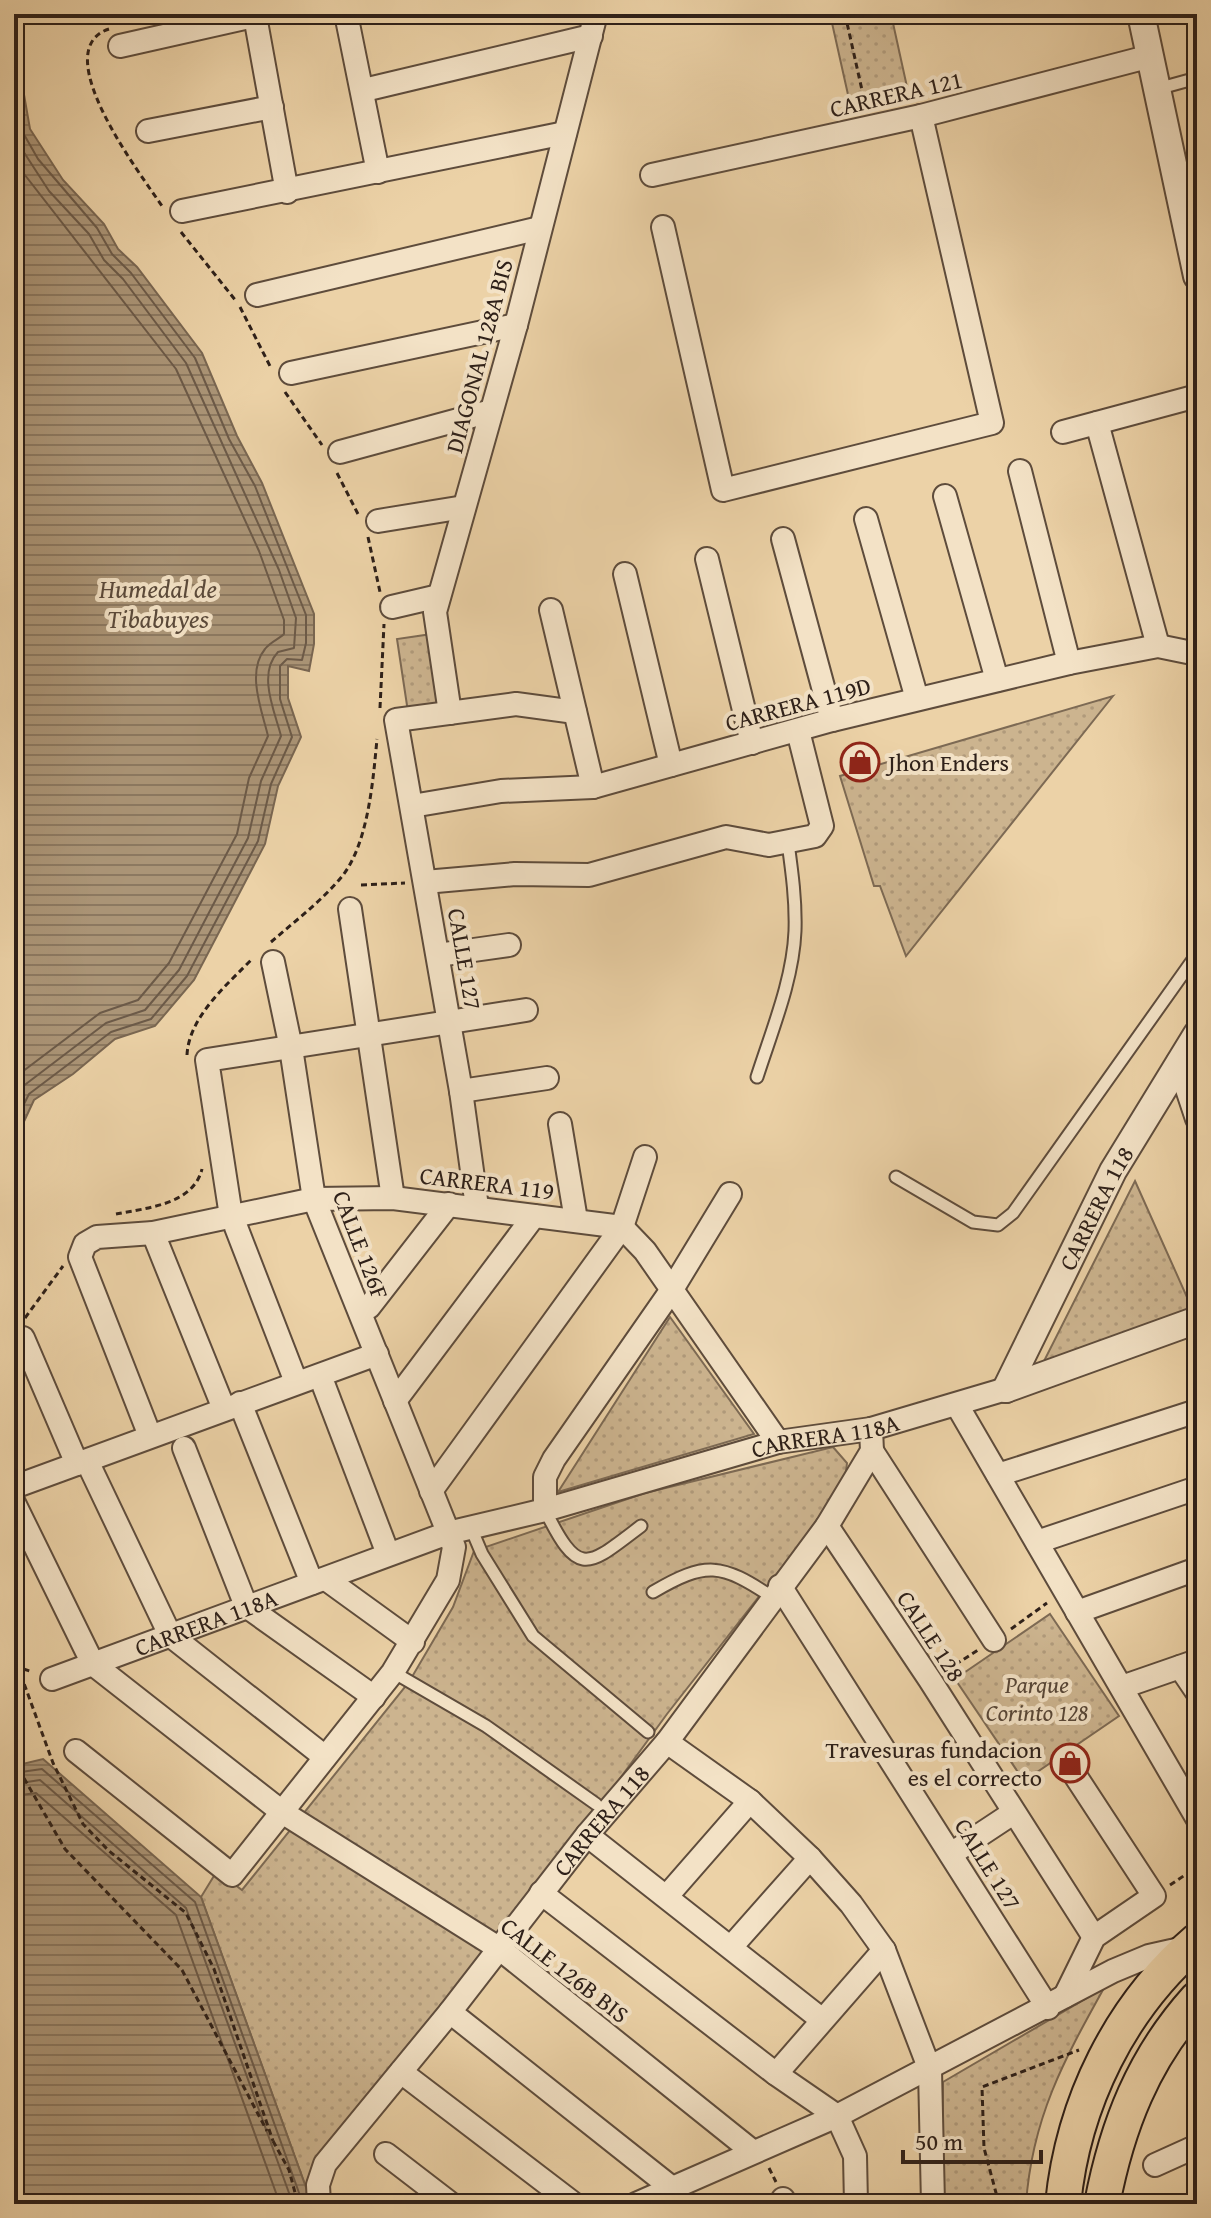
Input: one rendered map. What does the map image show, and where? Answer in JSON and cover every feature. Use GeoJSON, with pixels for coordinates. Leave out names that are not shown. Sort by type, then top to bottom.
{"type":"FeatureCollection","features":[{"type":"Feature","properties":{"kind":"main road"},"geometry":{"type":"LineString","coordinates":[[1063,2204],[1074,2136],[1112,2044],[1160,1976],[1194,1944]]}},
{"type":"Feature","properties":{"kind":"main road"},"geometry":{"type":"LineString","coordinates":[[1102,2204],[1115,2141],[1130,2100],[1146,2068],[1189,2008]]}},
{"type":"Feature","properties":{"kind":"street"},"geometry":{"type":"LineString","coordinates":[[346,14],[364,90],[378,172]]}},
{"type":"Feature","properties":{"kind":"street"},"geometry":{"type":"LineString","coordinates":[[1141,14],[1197,274]]}},
{"type":"Feature","properties":{"kind":"street"},"geometry":{"type":"LineString","coordinates":[[118,36],[258,15],[287,192]]}},
{"type":"Feature","properties":{"kind":"street"},"geometry":{"type":"LineString","coordinates":[[364,90],[594,25]]}},
{"type":"Feature","properties":{"kind":"street","name":"DIAGONAL 128A BIS"},"geometry":{"type":"LineString","coordinates":[[450,713],[435,628],[439,596],[516,325],[594,25]]}},
{"type":"Feature","properties":{"kind":"street","name":"CARRERA 121"},"geometry":{"type":"LineString","coordinates":[[652,175],[921,116],[1151,56]]}},
{"type":"Feature","properties":{"kind":"street"},"geometry":{"type":"LineString","coordinates":[[148,131],[272,107]]}},
{"type":"Feature","properties":{"kind":"street"},"geometry":{"type":"LineString","coordinates":[[663,227],[723,490],[992,423],[921,116]]}},
{"type":"Feature","properties":{"kind":"street"},"geometry":{"type":"LineString","coordinates":[[175,217],[565,133]]}},
{"type":"Feature","properties":{"kind":"street"},"geometry":{"type":"LineString","coordinates":[[257,295],[540,228]]}},
{"type":"Feature","properties":{"kind":"street"},"geometry":{"type":"LineString","coordinates":[[283,378],[516,325]]}},
{"type":"Feature","properties":{"kind":"street"},"geometry":{"type":"LineString","coordinates":[[1063,432],[1197,396]]}},
{"type":"Feature","properties":{"kind":"street"},"geometry":{"type":"LineString","coordinates":[[333,456],[491,411]]}},
{"type":"Feature","properties":{"kind":"street"},"geometry":{"type":"LineString","coordinates":[[1097,423],[1158,646]]}},
{"type":"Feature","properties":{"kind":"street"},"geometry":{"type":"LineString","coordinates":[[1020,471],[1069,663]]}},
{"type":"Feature","properties":{"kind":"street"},"geometry":{"type":"LineString","coordinates":[[945,496],[997,680]]}},
{"type":"Feature","properties":{"kind":"street"},"geometry":{"type":"LineString","coordinates":[[378,521],[464,507]]}},
{"type":"Feature","properties":{"kind":"street"},"geometry":{"type":"LineString","coordinates":[[866,519],[917,699]]}},
{"type":"Feature","properties":{"kind":"street"},"geometry":{"type":"LineString","coordinates":[[783,539],[832,720]]}},
{"type":"Feature","properties":{"kind":"street"},"geometry":{"type":"LineString","coordinates":[[707,559],[752,743]]}},
{"type":"Feature","properties":{"kind":"street"},"geometry":{"type":"LineString","coordinates":[[625,574],[671,765]]}},
{"type":"Feature","properties":{"kind":"street"},"geometry":{"type":"LineString","coordinates":[[385,607],[439,596]]}},
{"type":"Feature","properties":{"kind":"street"},"geometry":{"type":"LineString","coordinates":[[551,610],[593,787]]}},
{"type":"Feature","properties":{"kind":"street","name":"CARRERA 119D"},"geometry":{"type":"LineString","coordinates":[[412,806],[501,791],[593,787],[832,720],[1069,663],[1158,646],[1197,654]]}},
{"type":"Feature","properties":{"kind":"street"},"geometry":{"type":"LineString","coordinates":[[388,721],[516,704],[575,712]]}},
{"type":"Feature","properties":{"kind":"street","name":"CALLE 127"},"geometry":{"type":"LineString","coordinates":[[388,721],[412,806],[461,1091],[477,1207]]}},
{"type":"Feature","properties":{"kind":"street"},"geometry":{"type":"LineString","coordinates":[[425,882],[515,874],[589,875],[726,837],[769,845],[788,843],[820,832],[822,826],[798,731]]}},
{"type":"Feature","properties":{"kind":"street"},"geometry":{"type":"LineString","coordinates":[[350,909],[393,1198]]}},
{"type":"Feature","properties":{"kind":"street"},"geometry":{"type":"LineString","coordinates":[[438,955],[509,945]]}},
{"type":"Feature","properties":{"kind":"street","name":"CALLE 126F"},"geometry":{"type":"LineString","coordinates":[[273,962],[291,1048],[314,1199],[448,1533]]}},
{"type":"Feature","properties":{"kind":"street"},"geometry":{"type":"LineString","coordinates":[[296,1382],[234,1222],[198,1064],[526,1010]]}},
{"type":"Feature","properties":{"kind":"street","name":"CARRERA 118"},"geometry":{"type":"LineString","coordinates":[[1006,1389],[1089,1215],[1197,1034]]}},
{"type":"Feature","properties":{"kind":"street"},"geometry":{"type":"LineString","coordinates":[[1178,1062],[1197,1119]]}},
{"type":"Feature","properties":{"kind":"street"},"geometry":{"type":"LineString","coordinates":[[461,1091],[547,1078]]}},
{"type":"Feature","properties":{"kind":"street"},"geometry":{"type":"LineString","coordinates":[[560,1124],[576,1220]]}},
{"type":"Feature","properties":{"kind":"street"},"geometry":{"type":"LineString","coordinates":[[431,1491],[622,1227],[645,1157]]}},
{"type":"Feature","properties":{"kind":"street"},"geometry":{"type":"LineString","coordinates":[[545,1510],[545,1477],[554,1459],[671,1291],[730,1194]]}},
{"type":"Feature","properties":{"kind":"street","name":"CARRERA 119"},"geometry":{"type":"LineString","coordinates":[[77,1251],[97,1237],[234,1222],[314,1199],[393,1198],[622,1227]]}},
{"type":"Feature","properties":{"kind":"street"},"geometry":{"type":"LineString","coordinates":[[369,1307],[449,1204]]}},
{"type":"Feature","properties":{"kind":"street"},"geometry":{"type":"LineString","coordinates":[[395,1401],[534,1216]]}},
{"type":"Feature","properties":{"kind":"street"},"geometry":{"type":"LineString","coordinates":[[622,1227],[645,1251],[778,1442]]}},
{"type":"Feature","properties":{"kind":"street"},"geometry":{"type":"LineString","coordinates":[[153,1233],[232,1406],[319,1581],[413,1642]]}},
{"type":"Feature","properties":{"kind":"street"},"geometry":{"type":"LineString","coordinates":[[77,1251],[150,1436]]}},
{"type":"Feature","properties":{"kind":"street","name":"CARRERA 118A"},"geometry":{"type":"LineString","coordinates":[[52,1679],[448,1533],[545,1510],[778,1442],[871,1440],[957,1405],[1197,1320]]}},
{"type":"Feature","properties":{"kind":"street"},"geometry":{"type":"LineString","coordinates":[[23,1330],[82,1462],[170,1635],[325,1757]]}},
{"type":"Feature","properties":{"kind":"street"},"geometry":{"type":"LineString","coordinates":[[14,1487],[377,1354]]}},
{"type":"Feature","properties":{"kind":"street"},"geometry":{"type":"LineString","coordinates":[[324,1386],[388,1554]]}},
{"type":"Feature","properties":{"kind":"street"},"geometry":{"type":"LineString","coordinates":[[957,1405],[1197,1818]]}},
{"type":"Feature","properties":{"kind":"street"},"geometry":{"type":"LineString","coordinates":[[998,1475],[1197,1411]]}},
{"type":"Feature","properties":{"kind":"street"},"geometry":{"type":"LineString","coordinates":[[871,1440],[994,1640]]}},
{"type":"Feature","properties":{"kind":"street","name":"CARRERA 118"},"geometry":{"type":"LineString","coordinates":[[319,2204],[318,2185],[325,2164],[500,1949],[657,1737],[827,1526],[871,1440]]}},
{"type":"Feature","properties":{"kind":"street"},"geometry":{"type":"LineString","coordinates":[[184,1448],[246,1606],[374,1697]]}},
{"type":"Feature","properties":{"kind":"street"},"geometry":{"type":"LineString","coordinates":[[1037,1542],[1197,1488]]}},
{"type":"Feature","properties":{"kind":"street"},"geometry":{"type":"LineString","coordinates":[[14,1503],[93,1664]]}},
{"type":"Feature","properties":{"kind":"street","name":"CALLE 128"},"geometry":{"type":"LineString","coordinates":[[827,1526],[930,1680],[1094,1937]]}},
{"type":"Feature","properties":{"kind":"street"},"geometry":{"type":"LineString","coordinates":[[76,1751],[232,1875],[374,1697],[413,1642],[448,1580],[454,1547],[448,1533]]}},
{"type":"Feature","properties":{"kind":"street"},"geometry":{"type":"LineString","coordinates":[[1077,1612],[1197,1569]]}},
{"type":"Feature","properties":{"kind":"street","name":"CALLE 127"},"geometry":{"type":"LineString","coordinates":[[776,1592],[951,1854],[1056,2002]]}},
{"type":"Feature","properties":{"kind":"street","name":"CALLE 126B BIS"},"geometry":{"type":"LineString","coordinates":[[93,1664],[282,1812],[500,1949],[752,2151]]}},
{"type":"Feature","properties":{"kind":"street"},"geometry":{"type":"LineString","coordinates":[[1122,1687],[1188,1664],[1197,1692]]}},
{"type":"Feature","properties":{"kind":"street"},"geometry":{"type":"LineString","coordinates":[[657,1737],[750,1801],[810,1858],[851,1904],[884,1950],[930,2070],[933,2204]]}},
{"type":"Feature","properties":{"kind":"street"},"geometry":{"type":"LineString","coordinates":[[1056,2002],[1094,1937],[1154,1896],[1069,1766]]}},
{"type":"Feature","properties":{"kind":"street"},"geometry":{"type":"LineString","coordinates":[[667,1896],[750,1801]]}},
{"type":"Feature","properties":{"kind":"street"},"geometry":{"type":"LineString","coordinates":[[951,1854],[1013,1813]]}},
{"type":"Feature","properties":{"kind":"street"},"geometry":{"type":"LineString","coordinates":[[587,1835],[821,2019]]}},
{"type":"Feature","properties":{"kind":"street"},"geometry":{"type":"LineString","coordinates":[[732,1946],[810,1858]]}},
{"type":"Feature","properties":{"kind":"street"},"geometry":{"type":"LineString","coordinates":[[541,1893],[776,2074],[837,2116],[855,2156],[856,2204]]}},
{"type":"Feature","properties":{"kind":"street"},"geometry":{"type":"LineString","coordinates":[[636,2204],[837,2116],[1149,1956],[1194,1944]]}},
{"type":"Feature","properties":{"kind":"street"},"geometry":{"type":"LineString","coordinates":[[776,2074],[884,1950]]}},
{"type":"Feature","properties":{"kind":"street"},"geometry":{"type":"LineString","coordinates":[[450,2012],[672,2188]]}},
{"type":"Feature","properties":{"kind":"street"},"geometry":{"type":"LineString","coordinates":[[401,2072],[574,2204]]}},
{"type":"Feature","properties":{"kind":"street"},"geometry":{"type":"LineString","coordinates":[[1155,2165],[1197,2146]]}},
{"type":"Feature","properties":{"kind":"street"},"geometry":{"type":"LineString","coordinates":[[386,2154],[451,2204]]}},
{"type":"Feature","properties":{"kind":"lane"},"geometry":{"type":"LineString","coordinates":[[1156,89],[1197,78]]}},
{"type":"Feature","properties":{"kind":"lane"},"geometry":{"type":"LineString","coordinates":[[757,1077],[781,1005],[795,934],[795,893],[788,843]]}},
{"type":"Feature","properties":{"kind":"lane"},"geometry":{"type":"LineString","coordinates":[[896,1177],[973,1222],[998,1225],[1013,1213],[1032,1188],[1197,954]]}},
{"type":"Feature","properties":{"kind":"lane"},"geometry":{"type":"LineString","coordinates":[[545,1510],[569,1553],[583,1561],[597,1560],[641,1526]]}},
{"type":"Feature","properties":{"kind":"lane"},"geometry":{"type":"LineString","coordinates":[[471,1528],[482,1554],[533,1636],[657,1737]]}},
{"type":"Feature","properties":{"kind":"lane"},"geometry":{"type":"LineString","coordinates":[[653,1592],[687,1572],[713,1569],[776,1592]]}},
{"type":"Feature","properties":{"kind":"lane"},"geometry":{"type":"LineString","coordinates":[[393,1672],[486,1726],[596,1804]]}},
{"type":"Feature","properties":{"kind":"path"},"geometry":{"type":"LineString","coordinates":[[845,14],[870,128]]}},
{"type":"Feature","properties":{"kind":"path"},"geometry":{"type":"LineString","coordinates":[[118,36],[95,36],[87,52],[85,62],[91,92],[238,304],[333,456],[365,526],[385,607],[388,721]]}},
{"type":"Feature","properties":{"kind":"path"},"geometry":{"type":"LineString","coordinates":[[198,1064],[186,1052],[204,1012],[252,959],[341,879],[354,857],[372,792],[377,736]]}},
{"type":"Feature","properties":{"kind":"path"},"geometry":{"type":"LineString","coordinates":[[361,885],[425,882]]}},
{"type":"Feature","properties":{"kind":"path"},"geometry":{"type":"LineString","coordinates":[[107,1218],[160,1205],[187,1193],[200,1179],[205,1160]]}},
{"type":"Feature","properties":{"kind":"path"},"geometry":{"type":"LineString","coordinates":[[23,1330],[77,1251]]}},
{"type":"Feature","properties":{"kind":"path"},"geometry":{"type":"LineString","coordinates":[[14,1656],[53,1763],[83,1824],[109,1851],[186,1913],[214,1969],[273,2141]]}},
{"type":"Feature","properties":{"kind":"path"},"geometry":{"type":"LineString","coordinates":[[14,1761],[65,1849],[182,1970],[289,2170],[298,2204]]}},
{"type":"Feature","properties":{"kind":"path"},"geometry":{"type":"LineString","coordinates":[[1154,1896],[1197,1867]]}},
{"type":"Feature","properties":{"kind":"path"},"geometry":{"type":"LineString","coordinates":[[999,2204],[984,2148],[982,2087],[1086,2047]]}},
{"type":"Feature","properties":{"kind":"path"},"geometry":{"type":"LineString","coordinates":[[752,2151],[771,2169],[783,2202]]}},
{"type":"Feature","properties":{"kind":"green space"},"geometry":{"type":"Polygon","coordinates":[[[830,14],[891,14],[909,96],[851,108],[830,14]]]}},
{"type":"Feature","properties":{"kind":"green space"},"geometry":{"type":"Polygon","coordinates":[[[432,634],[444,707],[408,712],[397,639],[432,634]]]}},
{"type":"Feature","properties":{"kind":"green space"},"geometry":{"type":"Polygon","coordinates":[[[1113,696],[906,956],[880,886],[874,886],[840,776],[1113,696]]]}},
{"type":"Feature","properties":{"kind":"green space"},"geometry":{"type":"Polygon","coordinates":[[[1135,1181],[1195,1315],[1044,1361],[1135,1181]]]}},
{"type":"Feature","properties":{"kind":"green space"},"geometry":{"type":"Polygon","coordinates":[[[670,1317],[754,1434],[558,1492],[670,1317]]]}},
{"type":"Feature","properties":{"kind":"green space"},"geometry":{"type":"Polygon","coordinates":[[[833,1447],[847,1463],[845,1479],[819,1520],[667,1714],[557,1865],[365,2115],[312,2204],[201,1897],[217,1871],[242,1890],[409,1682],[453,1607],[474,1551],[645,1493],[833,1447]]]}},
{"type":"Feature","properties":{"kind":"green space","name":"Parque Corinto 128"},"geometry":{"type":"Polygon","coordinates":[[[1050,1614],[1119,1716],[1024,1781],[955,1679],[1050,1614]]]}},
{"type":"Feature","properties":{"kind":"green space"},"geometry":{"type":"Polygon","coordinates":[[[1104,1988],[1052,2091],[1035,2144],[1026,2204],[942,2204],[943,2082],[1104,1988]]]}},
{"type":"Feature","properties":{"kind":"water","name":"Humedal de Tibabuyes"},"geometry":{"type":"Polygon","coordinates":[[[14,14],[26,14],[16,49],[30,129],[63,180],[104,224],[118,249],[137,267],[202,353],[237,436],[262,483],[314,614],[314,644],[309,671],[288,666],[288,698],[301,737],[278,786],[265,844],[194,980],[155,1026],[115,1039],[73,1074],[34,1100],[14,1143],[14,14]]]}},
{"type":"Feature","properties":{"kind":"water"},"geometry":{"type":"Polygon","coordinates":[[[43,1759],[201,1897],[312,2204],[14,2204],[14,1766],[43,1759]]]}},
{"type":"Feature","properties":{"kind":"place","name":"Jhon Enders"},"geometry":{"type":"Point","coordinates":[860,762]}},
{"type":"Feature","properties":{"kind":"place","name":"Travesuras fundacion es el correcto"},"geometry":{"type":"Point","coordinates":[1070,1763]}}]}
